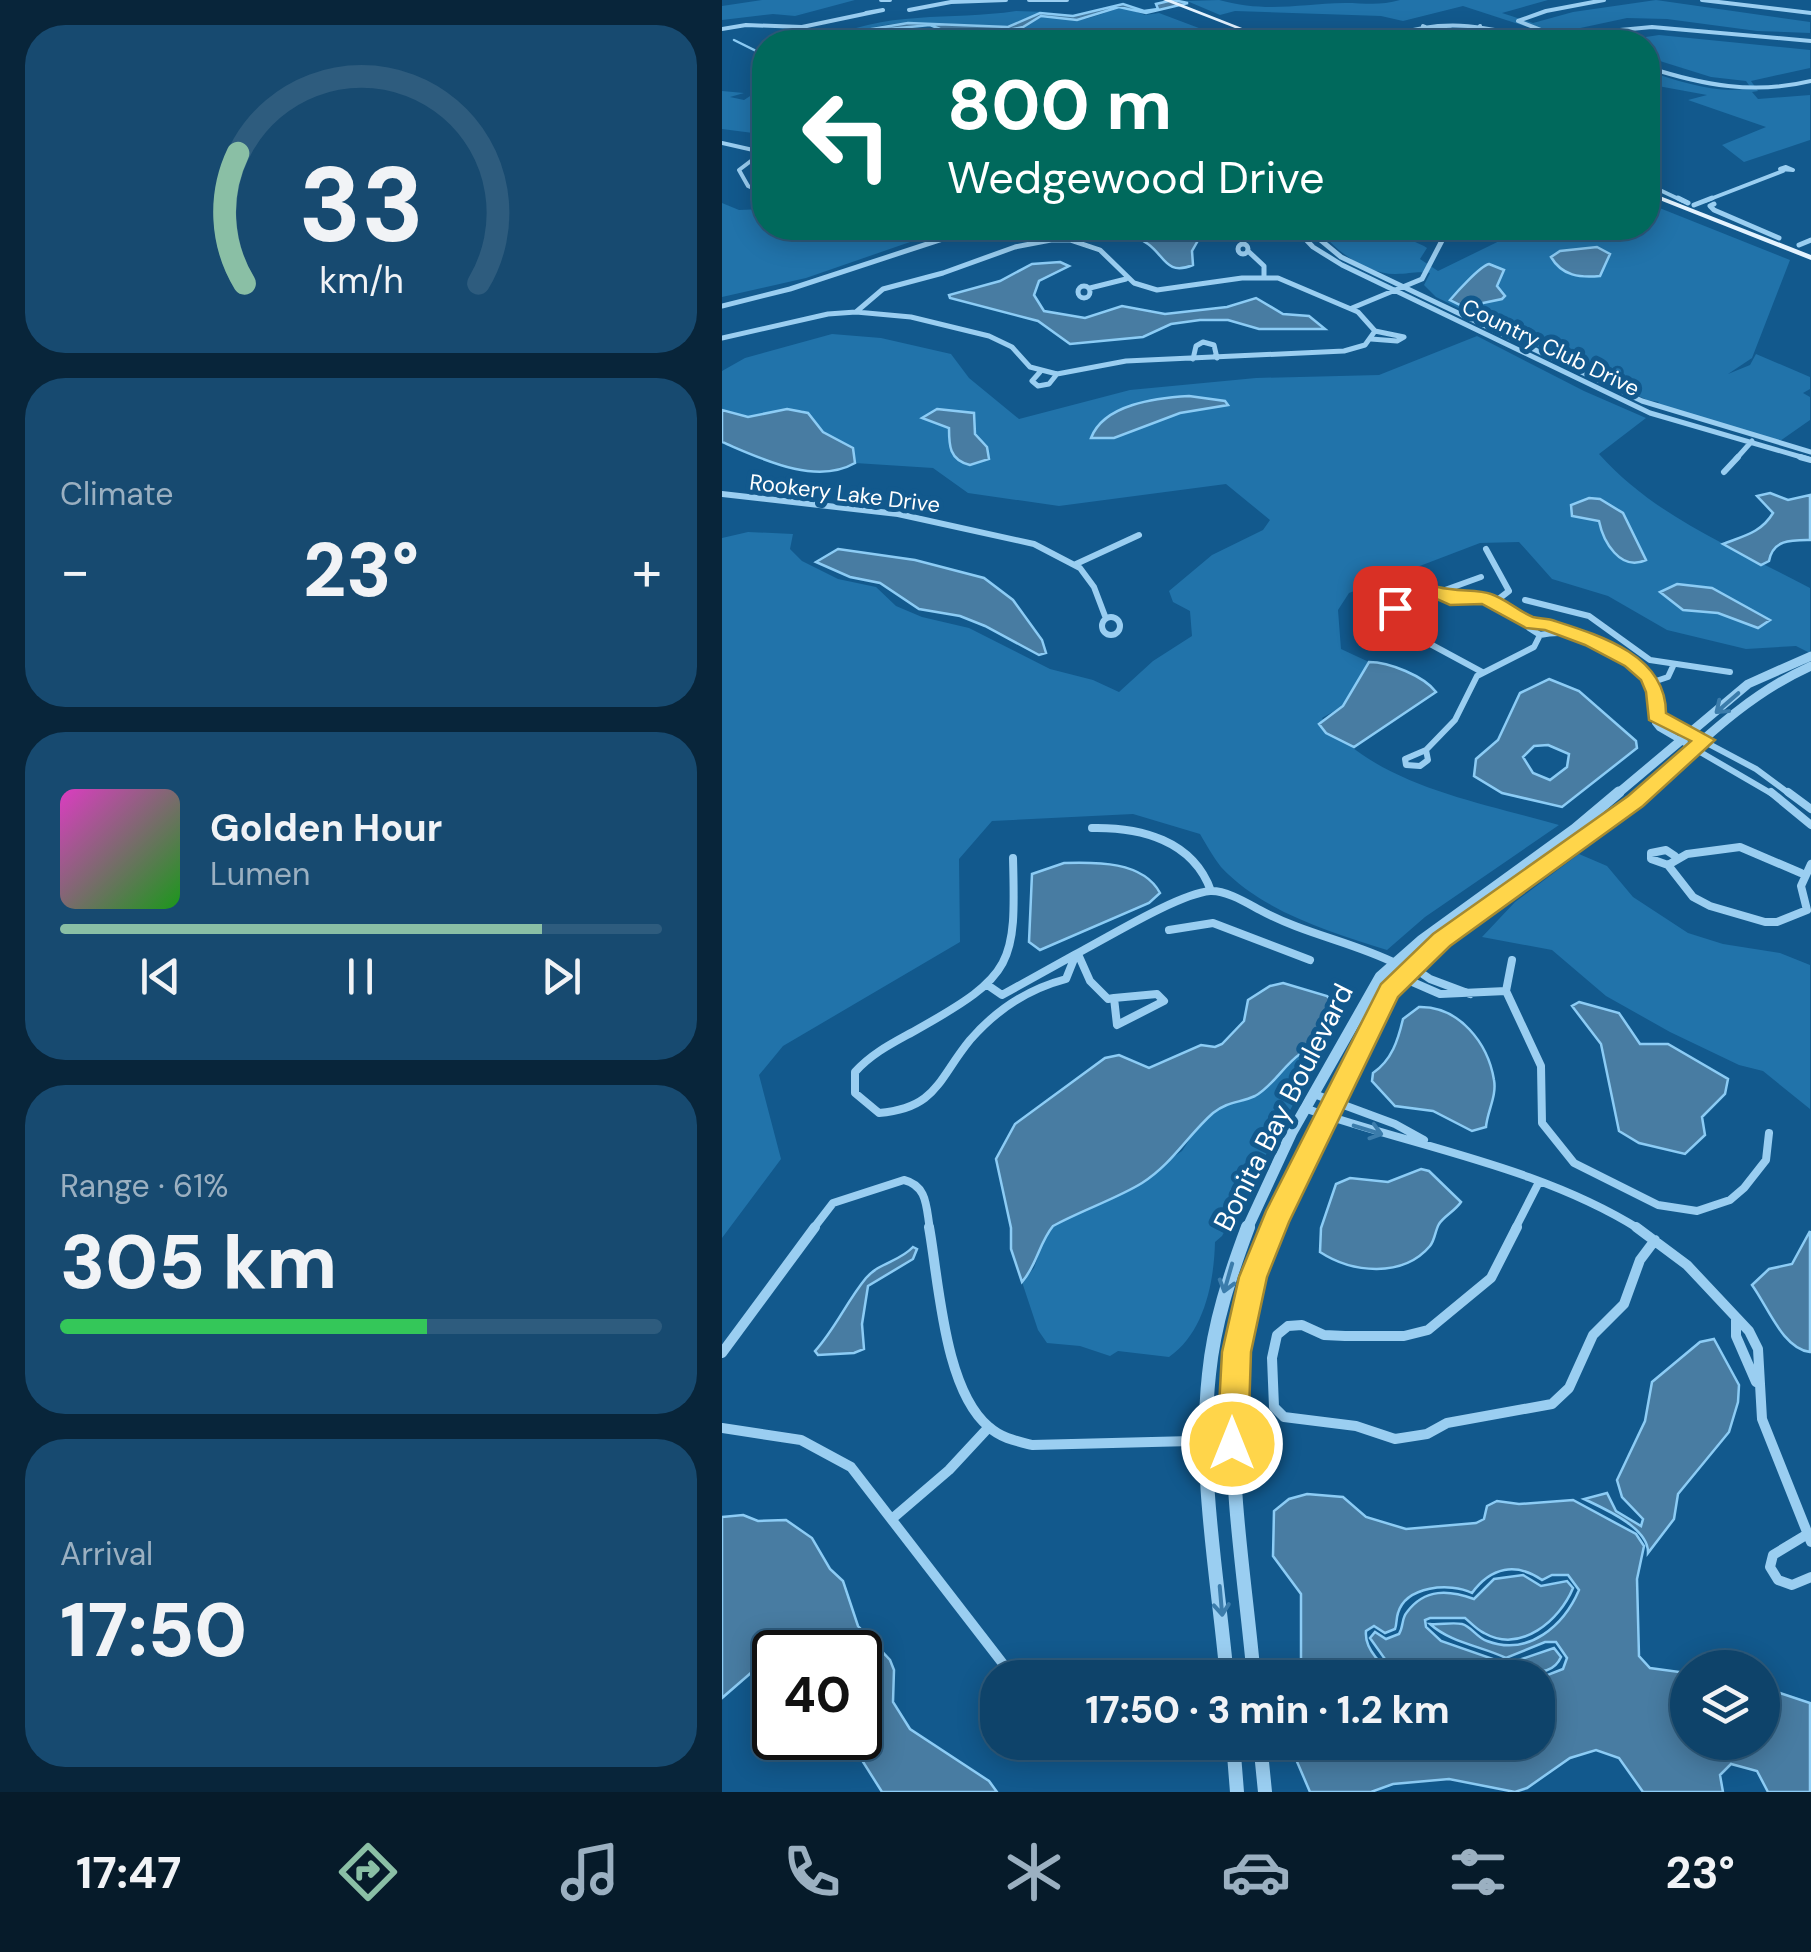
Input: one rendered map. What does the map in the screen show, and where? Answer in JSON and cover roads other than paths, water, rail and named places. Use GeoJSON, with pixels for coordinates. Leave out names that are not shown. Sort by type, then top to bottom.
{"type":"FeatureCollection","features":[{"type":"Feature","properties":{"kind":"main road"},"geometry":{"type":"LineString","coordinates":[[1166,0],[1232,30]]}},
{"type":"Feature","properties":{"kind":"main road"},"geometry":{"type":"LineString","coordinates":[[1157,1],[1242,30]]}},
{"type":"Feature","properties":{"kind":"main road"},"geometry":{"type":"LineString","coordinates":[[1191,14],[1241,30]]}},
{"type":"Feature","properties":{"kind":"main road"},"geometry":{"type":"LineString","coordinates":[[1660,192],[1799,246],[1810,254]]}},
{"type":"Feature","properties":{"kind":"main road"},"geometry":{"type":"LineString","coordinates":[[1660,193],[1810,254]]}},
{"type":"Feature","properties":{"kind":"street"},"geometry":{"type":"LineString","coordinates":[[881,0],[890,0]]}},
{"type":"Feature","properties":{"kind":"street"},"geometry":{"type":"LineString","coordinates":[[909,10],[951,2],[1006,0]]}},
{"type":"Feature","properties":{"kind":"street"},"geometry":{"type":"LineString","coordinates":[[1029,0],[1067,0]]}},
{"type":"Feature","properties":{"kind":"street"},"geometry":{"type":"LineString","coordinates":[[1542,30],[1518,21],[1546,11],[1604,0]]}},
{"type":"Feature","properties":{"kind":"street"},"geometry":{"type":"LineString","coordinates":[[1702,0],[1810,13]]}},
{"type":"Feature","properties":{"kind":"street"},"geometry":{"type":"LineString","coordinates":[[795,30],[866,13]]}},
{"type":"Feature","properties":{"kind":"street"},"geometry":{"type":"LineString","coordinates":[[722,28],[746,24],[786,30]]}},
{"type":"Feature","properties":{"kind":"street"},"geometry":{"type":"LineString","coordinates":[[1436,24],[1453,30]]}},
{"type":"Feature","properties":{"kind":"street"},"geometry":{"type":"LineString","coordinates":[[1410,30],[1436,24],[1495,30]]}},
{"type":"Feature","properties":{"kind":"street"},"geometry":{"type":"LineString","coordinates":[[1423,26],[1433,30]]}},
{"type":"Feature","properties":{"kind":"street"},"geometry":{"type":"LineString","coordinates":[[1479,30],[1480,26]]}},
{"type":"Feature","properties":{"kind":"street"},"geometry":{"type":"LineString","coordinates":[[1618,30],[1652,26],[1737,38],[1810,41]]}},
{"type":"Feature","properties":{"kind":"street"},"geometry":{"type":"LineString","coordinates":[[1660,70],[1725,88],[1772,89],[1810,81]]}},
{"type":"Feature","properties":{"kind":"street"},"geometry":{"type":"LineString","coordinates":[[722,144],[752,149]]}},
{"type":"Feature","properties":{"kind":"street"},"geometry":{"type":"LineString","coordinates":[[752,160],[739,170],[741,178],[752,187]]}},
{"type":"Feature","properties":{"kind":"street"},"geometry":{"type":"LineString","coordinates":[[1660,193],[1691,204],[1722,198],[1783,171]]}},
{"type":"Feature","properties":{"kind":"street"},"geometry":{"type":"LineString","coordinates":[[1722,198],[1712,208],[1779,238]]}},
{"type":"Feature","properties":{"kind":"street"},"geometry":{"type":"LineString","coordinates":[[869,263],[924,240]]}},
{"type":"Feature","properties":{"kind":"street"},"geometry":{"type":"LineString","coordinates":[[722,306],[939,240]]}},
{"type":"Feature","properties":{"kind":"street","name":"Country Club Drive"},"geometry":{"type":"LineString","coordinates":[[1309,240],[1330,258],[1632,405],[1810,456]]}},
{"type":"Feature","properties":{"kind":"street","name":"Country Club Drive"},"geometry":{"type":"LineString","coordinates":[[1319,240],[1331,251],[1396,288]]}},
{"type":"Feature","properties":{"kind":"street"},"geometry":{"type":"LineString","coordinates":[[1350,308],[1424,274],[1442,240]]}},
{"type":"Feature","properties":{"kind":"street"},"geometry":{"type":"LineString","coordinates":[[1799,246],[1810,240]]}},
{"type":"Feature","properties":{"kind":"street"},"geometry":{"type":"LineString","coordinates":[[722,338],[828,314],[856,312],[911,317],[994,338],[1012,347],[1026,365],[1057,374],[1126,361],[1344,351],[1371,339],[1397,341],[1404,337],[1375,331],[1366,316],[1286,280],[1264,276],[1173,290],[1144,288],[1126,280],[1094,246],[1070,241],[1004,248],[947,272],[879,290],[866,298],[856,312]]}},
{"type":"Feature","properties":{"kind":"street"},"geometry":{"type":"LineString","coordinates":[[1248,252],[1264,266],[1264,276]]}},
{"type":"Feature","properties":{"kind":"street"},"geometry":{"type":"LineString","coordinates":[[1090,288],[1126,280]]}},
{"type":"Feature","properties":{"kind":"street"},"geometry":{"type":"LineString","coordinates":[[1371,339],[1375,331]]}},
{"type":"Feature","properties":{"kind":"street"},"geometry":{"type":"LineString","coordinates":[[1193,358],[1196,346],[1203,342],[1214,344],[1217,358]]}},
{"type":"Feature","properties":{"kind":"street"},"geometry":{"type":"LineString","coordinates":[[1040,372],[1032,381],[1038,386],[1049,384],[1057,374]]}},
{"type":"Feature","properties":{"kind":"street"},"geometry":{"type":"LineString","coordinates":[[1724,472],[1752,440]]}},
{"type":"Feature","properties":{"kind":"street","name":"Rookery Lake Drive"},"geometry":{"type":"LineString","coordinates":[[722,494],[936,520],[1034,544],[1076,564]]}},
{"type":"Feature","properties":{"kind":"street"},"geometry":{"type":"LineString","coordinates":[[1105,616],[1094,587],[1076,564],[1139,535]]}},
{"type":"Feature","properties":{"kind":"street"},"geometry":{"type":"LineString","coordinates":[[1486,549],[1509,591],[1496,602]]}},
{"type":"Feature","properties":{"kind":"street"},"geometry":{"type":"LineString","coordinates":[[1480,577],[1395,608],[1387,615],[1394,624],[1482,672]]}},
{"type":"Feature","properties":{"kind":"street"},"geometry":{"type":"LineString","coordinates":[[1438,592],[1450,599],[1496,602],[1540,624],[1617,653],[1651,680],[1659,728],[1687,737]]}},
{"type":"Feature","properties":{"kind":"street"},"geometry":{"type":"LineString","coordinates":[[1525,600],[1589,616],[1650,660],[1730,672]]}},
{"type":"Feature","properties":{"kind":"street"},"geometry":{"type":"LineString","coordinates":[[1540,636],[1529,628],[1540,624],[1552,607]]}},
{"type":"Feature","properties":{"kind":"street"},"geometry":{"type":"LineString","coordinates":[[1426,750],[1455,720],[1469,688],[1482,672],[1534,648],[1540,636],[1558,630]]}},
{"type":"Feature","properties":{"kind":"street","name":"Bonita Bay Boulevard"},"geometry":{"type":"LineString","coordinates":[[1226,1660],[1208,1442],[1209,1375],[1228,1278],[1244,1234],[1366,997],[1395,964],[1438,927],[1575,829],[1754,681],[1810,656]]}},
{"type":"Feature","properties":{"kind":"street"},"geometry":{"type":"LineString","coordinates":[[1651,680],[1669,673],[1674,664]]}},
{"type":"Feature","properties":{"kind":"street","name":"Bonita Bay Boulevard"},"geometry":{"type":"LineString","coordinates":[[1252,1660],[1232,1440],[1236,1352],[1253,1277],[1276,1220],[1369,1026],[1412,966],[1635,801],[1762,692],[1810,666]]}},
{"type":"Feature","properties":{"kind":"street"},"geometry":{"type":"LineString","coordinates":[[1656,716],[1687,737],[1770,778],[1810,809]]}},
{"type":"Feature","properties":{"kind":"street"},"geometry":{"type":"LineString","coordinates":[[1700,744],[1760,783],[1810,825]]}},
{"type":"Feature","properties":{"kind":"street"},"geometry":{"type":"LineString","coordinates":[[1092,828],[1138,828],[1166,839],[1204,874],[1211,891]]}},
{"type":"Feature","properties":{"kind":"street"},"geometry":{"type":"LineString","coordinates":[[1668,865],[1674,856],[1732,844],[1752,849],[1801,873]]}},
{"type":"Feature","properties":{"kind":"street"},"geometry":{"type":"LineString","coordinates":[[1674,856],[1666,850],[1652,853],[1651,859],[1668,865],[1692,897],[1765,922],[1808,911],[1801,873]]}},
{"type":"Feature","properties":{"kind":"street"},"geometry":{"type":"LineString","coordinates":[[1013,858],[1012,948],[1006,964],[986,984],[860,1063],[854,1084],[863,1102],[879,1113],[924,1102],[942,1085],[972,1038],[1045,978],[1050,965],[1211,891],[1242,900],[1290,928],[1371,951],[1395,964],[1412,966],[1430,979],[1470,994]]}},
{"type":"Feature","properties":{"kind":"street"},"geometry":{"type":"LineString","coordinates":[[1801,873],[1810,864]]}},
{"type":"Feature","properties":{"kind":"street"},"geometry":{"type":"LineString","coordinates":[[1169,930],[1213,922],[1310,960]]}},
{"type":"Feature","properties":{"kind":"street"},"geometry":{"type":"LineString","coordinates":[[1275,945],[1290,928]]}},
{"type":"Feature","properties":{"kind":"street"},"geometry":{"type":"LineString","coordinates":[[1002,995],[1045,978],[1066,979],[1077,954]]}},
{"type":"Feature","properties":{"kind":"street"},"geometry":{"type":"LineString","coordinates":[[1077,954],[1099,994],[1114,998],[1158,994],[1164,1002],[1117,1025],[1114,998]]}},
{"type":"Feature","properties":{"kind":"street"},"geometry":{"type":"LineString","coordinates":[[1512,960],[1506,992],[1541,1066],[1542,1123],[1558,1148],[1583,1168],[1658,1205],[1697,1212],[1730,1200],[1744,1188],[1766,1160],[1769,1133]]}},
{"type":"Feature","properties":{"kind":"street"},"geometry":{"type":"LineString","coordinates":[[1395,964],[1401,977],[1440,994],[1506,992]]}},
{"type":"Feature","properties":{"kind":"street"},"geometry":{"type":"LineString","coordinates":[[986,984],[1002,995],[1008,1006]]}},
{"type":"Feature","properties":{"kind":"street"},"geometry":{"type":"LineString","coordinates":[[1314,1094],[1395,1124],[1432,1145]]}},
{"type":"Feature","properties":{"kind":"street"},"geometry":{"type":"LineString","coordinates":[[1306,1108],[1432,1145],[1606,1210],[1687,1265],[1736,1320],[1736,1336],[1758,1386],[1762,1419],[1808,1538],[1773,1554],[1770,1567],[1778,1580],[1792,1585],[1810,1577]]}},
{"type":"Feature","properties":{"kind":"street"},"geometry":{"type":"LineString","coordinates":[[722,1353],[832,1203],[891,1183],[916,1183],[923,1191],[957,1378],[972,1408],[988,1428],[1008,1440],[1032,1445],[1232,1440]]}},
{"type":"Feature","properties":{"kind":"street"},"geometry":{"type":"LineString","coordinates":[[1538,1184],[1491,1278],[1428,1330],[1404,1336],[1345,1336],[1288,1326],[1278,1334],[1272,1358],[1274,1408],[1284,1416],[1356,1426],[1395,1439],[1427,1434],[1447,1422],[1552,1404],[1569,1388],[1593,1335],[1624,1304],[1640,1260],[1655,1240]]}},
{"type":"Feature","properties":{"kind":"street"},"geometry":{"type":"LineString","coordinates":[[722,1428],[802,1439],[833,1451],[852,1465],[1000,1660]]}},
{"type":"Feature","properties":{"kind":"street"},"geometry":{"type":"LineString","coordinates":[[892,1518],[949,1470],[988,1428]]}},
{"type":"Feature","properties":{"kind":"street"},"geometry":{"type":"LineString","coordinates":[[1234,1760],[1237,1792]]}},
{"type":"Feature","properties":{"kind":"street"},"geometry":{"type":"LineString","coordinates":[[1262,1760],[1265,1792]]}},
{"type":"Feature","properties":{"kind":"waterway"},"geometry":{"type":"LineString","coordinates":[[734,40],[752,49]]}}]}
